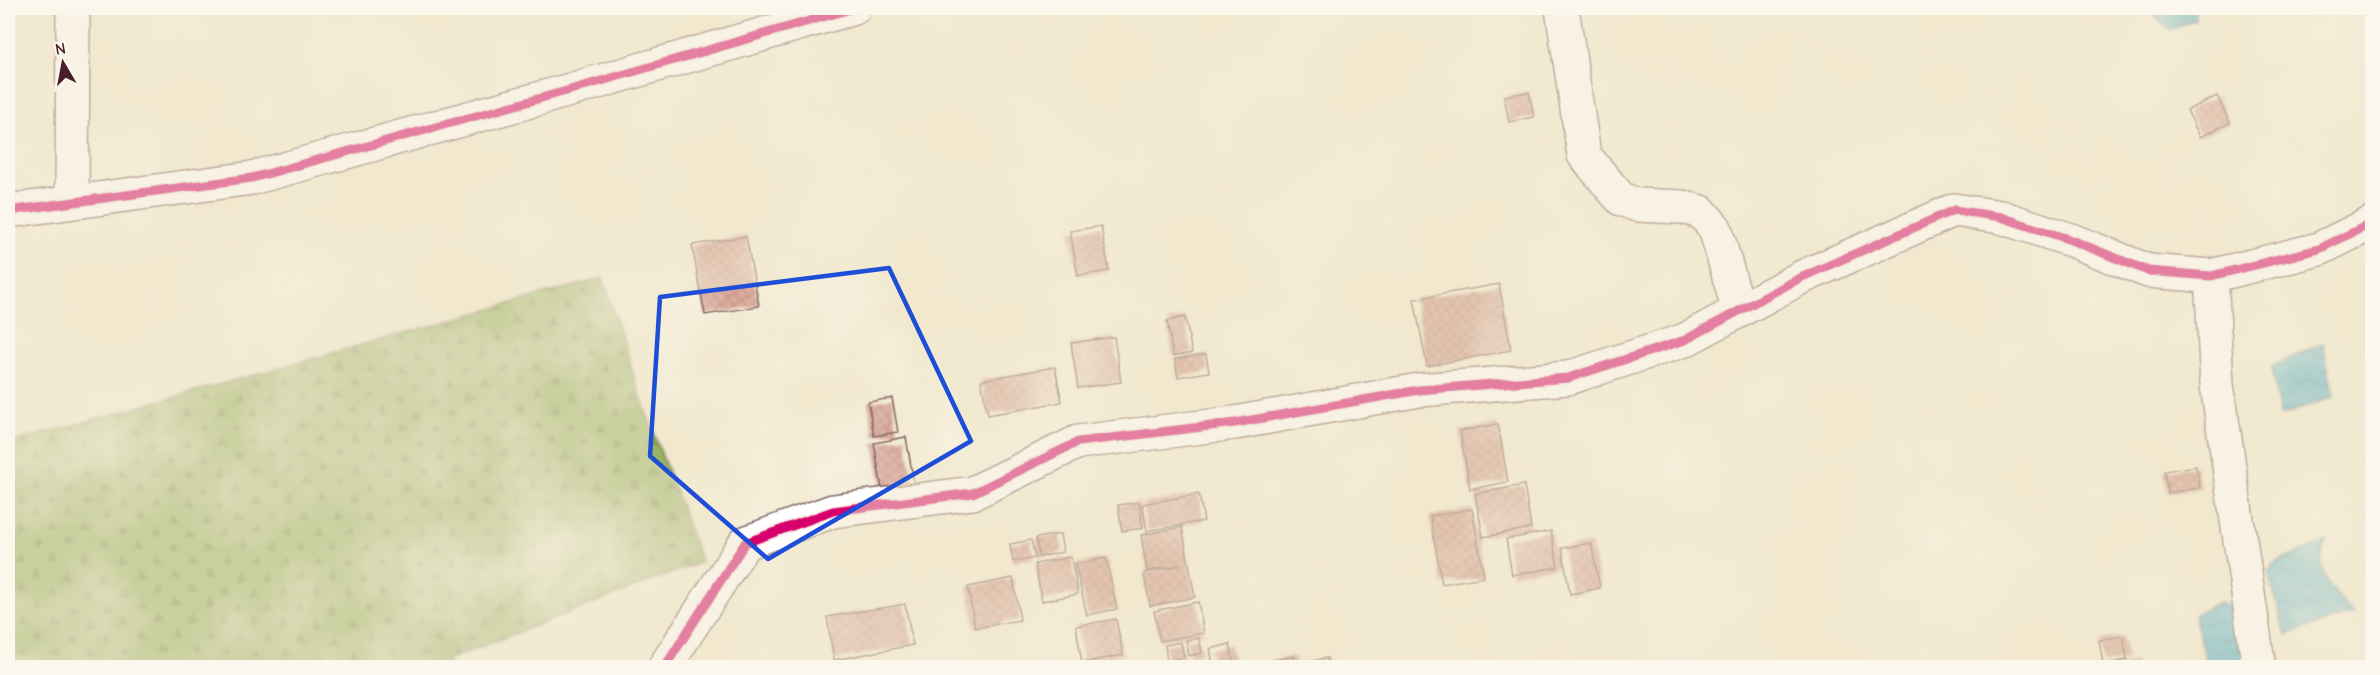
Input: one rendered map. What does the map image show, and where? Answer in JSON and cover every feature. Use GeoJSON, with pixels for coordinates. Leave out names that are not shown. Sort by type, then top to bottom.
{"type":"FeatureCollection","features":[{"type":"Feature","properties":{"kind":"street"},"geometry":{"type":"LineString","coordinates":[[72,8],[72,200]]}},
{"type":"Feature","properties":{"kind":"street"},"geometry":{"type":"LineString","coordinates":[[8,211],[72,200],[252,178],[854,8]]}},
{"type":"Feature","properties":{"kind":"street"},"geometry":{"type":"LineString","coordinates":[[1562,8],[1584,155],[1622,198],[1637,205],[1682,207],[1701,212],[1715,228],[1739,311]]}},
{"type":"Feature","properties":{"kind":"street"},"geometry":{"type":"LineString","coordinates":[[664,668],[745,543],[833,511],[973,493],[1078,442],[1235,423],[1419,390],[1568,378],[1685,340],[1800,278],[1954,210],[2001,217],[2071,240],[2148,272],[2211,276],[2319,249],[2373,223]]}},
{"type":"Feature","properties":{"kind":"street"},"geometry":{"type":"LineString","coordinates":[[2211,276],[2217,385],[2259,668]]}},
{"type":"Feature","properties":{"kind":"highlighted area"},"geometry":{"type":"Polygon","coordinates":[[[889,268],[971,441],[768,559],[650,456],[660,297],[889,268]]]}},
{"type":"Feature","properties":{"kind":"green space"},"geometry":{"type":"Polygon","coordinates":[[[603,278],[642,401],[701,562],[447,660],[449,667],[8,667],[8,443],[603,278]]]}},
{"type":"Feature","properties":{"kind":"water"},"geometry":{"type":"Polygon","coordinates":[[[2144,8],[2195,8],[2195,20],[2171,30],[2144,8]]]}},
{"type":"Feature","properties":{"kind":"water"},"geometry":{"type":"Polygon","coordinates":[[[2323,343],[2334,397],[2280,416],[2271,367],[2323,343]]]}},
{"type":"Feature","properties":{"kind":"water"},"geometry":{"type":"Polygon","coordinates":[[[2326,541],[2322,562],[2327,581],[2354,613],[2286,635],[2268,572],[2273,564],[2326,541]]]}},
{"type":"Feature","properties":{"kind":"water"},"geometry":{"type":"Polygon","coordinates":[[[2219,602],[2241,610],[2247,667],[2208,667],[2194,615],[2219,602]]]}},
{"type":"Feature","properties":{"kind":"building"},"geometry":{"type":"Polygon","coordinates":[[[1529,92],[1534,117],[1509,122],[1504,96],[1529,92]]]}},
{"type":"Feature","properties":{"kind":"building"},"geometry":{"type":"Polygon","coordinates":[[[2217,96],[2230,123],[2200,137],[2187,110],[2217,96]]]}},
{"type":"Feature","properties":{"kind":"building"},"geometry":{"type":"Polygon","coordinates":[[[1101,226],[1109,271],[1078,276],[1070,231],[1101,226]]]}},
{"type":"Feature","properties":{"kind":"building"},"geometry":{"type":"Polygon","coordinates":[[[746,236],[759,306],[705,315],[692,245],[746,236]]]}},
{"type":"Feature","properties":{"kind":"building"},"geometry":{"type":"Polygon","coordinates":[[[1499,284],[1511,350],[1427,366],[1414,299],[1499,284]]]}},
{"type":"Feature","properties":{"kind":"building"},"geometry":{"type":"Polygon","coordinates":[[[1185,317],[1192,353],[1173,356],[1167,321],[1185,317]]]}},
{"type":"Feature","properties":{"kind":"building"},"geometry":{"type":"Polygon","coordinates":[[[1114,337],[1121,382],[1078,388],[1071,343],[1114,337]]]}},
{"type":"Feature","properties":{"kind":"building"},"geometry":{"type":"Polygon","coordinates":[[[1206,354],[1209,372],[1178,377],[1175,359],[1206,354]]]}},
{"type":"Feature","properties":{"kind":"building"},"geometry":{"type":"Polygon","coordinates":[[[1055,367],[1062,402],[988,415],[981,380],[1055,367]]]}},
{"type":"Feature","properties":{"kind":"building"},"geometry":{"type":"Polygon","coordinates":[[[892,398],[898,432],[874,436],[868,402],[892,398]]]}},
{"type":"Feature","properties":{"kind":"building"},"geometry":{"type":"Polygon","coordinates":[[[1498,424],[1508,482],[1470,489],[1460,431],[1498,424]]]}},
{"type":"Feature","properties":{"kind":"building"},"geometry":{"type":"Polygon","coordinates":[[[906,437],[914,484],[882,490],[874,443],[906,437]]]}},
{"type":"Feature","properties":{"kind":"building"},"geometry":{"type":"Polygon","coordinates":[[[2196,466],[2200,488],[2168,493],[2164,471],[2196,466]]]}},
{"type":"Feature","properties":{"kind":"building"},"geometry":{"type":"Polygon","coordinates":[[[1524,485],[1531,528],[1483,537],[1475,494],[1524,485]]]}},
{"type":"Feature","properties":{"kind":"building"},"geometry":{"type":"Polygon","coordinates":[[[1199,494],[1204,521],[1147,531],[1142,504],[1199,494]]]}},
{"type":"Feature","properties":{"kind":"building"},"geometry":{"type":"Polygon","coordinates":[[[1139,502],[1143,528],[1122,531],[1118,505],[1139,502]]]}},
{"type":"Feature","properties":{"kind":"building"},"geometry":{"type":"Polygon","coordinates":[[[1472,509],[1484,577],[1442,584],[1430,516],[1472,509]]]}},
{"type":"Feature","properties":{"kind":"building"},"geometry":{"type":"Polygon","coordinates":[[[1182,527],[1195,597],[1150,606],[1144,573],[1181,565],[1147,571],[1141,535],[1182,527]]]}},
{"type":"Feature","properties":{"kind":"building"},"geometry":{"type":"Polygon","coordinates":[[[1551,531],[1558,567],[1512,575],[1506,539],[1551,531]]]}},
{"type":"Feature","properties":{"kind":"building"},"geometry":{"type":"Polygon","coordinates":[[[1060,534],[1063,552],[1039,557],[1036,538],[1060,534]]]}},
{"type":"Feature","properties":{"kind":"building"},"geometry":{"type":"Polygon","coordinates":[[[1031,540],[1035,558],[1013,562],[1010,544],[1031,540]]]}},
{"type":"Feature","properties":{"kind":"building"},"geometry":{"type":"Polygon","coordinates":[[[1591,543],[1600,588],[1570,594],[1562,548],[1591,543]]]}},
{"type":"Feature","properties":{"kind":"building"},"geometry":{"type":"Polygon","coordinates":[[[1071,557],[1078,594],[1042,601],[1035,564],[1071,557]]]}},
{"type":"Feature","properties":{"kind":"building"},"geometry":{"type":"Polygon","coordinates":[[[1106,558],[1117,609],[1087,615],[1075,564],[1106,558]]]}},
{"type":"Feature","properties":{"kind":"building"},"geometry":{"type":"Polygon","coordinates":[[[1013,578],[1020,620],[975,628],[968,587],[1013,578]]]}},
{"type":"Feature","properties":{"kind":"building"},"geometry":{"type":"Polygon","coordinates":[[[1198,602],[1204,633],[1160,641],[1154,611],[1198,602]]]}},
{"type":"Feature","properties":{"kind":"building"},"geometry":{"type":"Polygon","coordinates":[[[905,604],[913,645],[834,660],[827,617],[905,604]]]}},
{"type":"Feature","properties":{"kind":"building"},"geometry":{"type":"Polygon","coordinates":[[[1116,619],[1123,655],[1082,663],[1076,626],[1116,619]]]}},
{"type":"Feature","properties":{"kind":"building"},"geometry":{"type":"Polygon","coordinates":[[[2123,636],[2127,660],[2103,664],[2099,640],[2123,636]]]}},
{"type":"Feature","properties":{"kind":"building"},"geometry":{"type":"Polygon","coordinates":[[[1199,638],[1202,653],[1189,656],[1186,640],[1199,638]]]}},
{"type":"Feature","properties":{"kind":"building"},"geometry":{"type":"Polygon","coordinates":[[[1181,642],[1184,657],[1167,661],[1165,645],[1181,642]]]}},
{"type":"Feature","properties":{"kind":"building"},"geometry":{"type":"Polygon","coordinates":[[[1230,644],[1234,665],[1214,668],[1210,649],[1230,644]]]}},
{"type":"Feature","properties":{"kind":"building"},"geometry":{"type":"Polygon","coordinates":[[[1294,656],[1297,668],[1270,668],[1269,661],[1294,656]]]}},
{"type":"Feature","properties":{"kind":"building"},"geometry":{"type":"Polygon","coordinates":[[[1327,658],[1329,668],[1299,668],[1299,664],[1327,658]]]}},
{"type":"Feature","properties":{"kind":"building"},"geometry":{"type":"Polygon","coordinates":[[[2136,662],[2137,668],[2112,668],[2112,666],[2136,662]]]}},
{"type":"Feature","properties":{"kind":"cycle path"},"geometry":{"type":"LineString","coordinates":[[8,211],[252,178],[854,8]]}},
{"type":"Feature","properties":{"kind":"cycle path"},"geometry":{"type":"LineString","coordinates":[[664,668],[745,543],[833,511],[973,493],[1078,442],[1235,423],[1419,390],[1568,378],[1685,340],[1800,278],[1954,210],[2001,217],[2071,240],[2148,271],[2211,276],[2319,249],[2372,223]]}}]}
